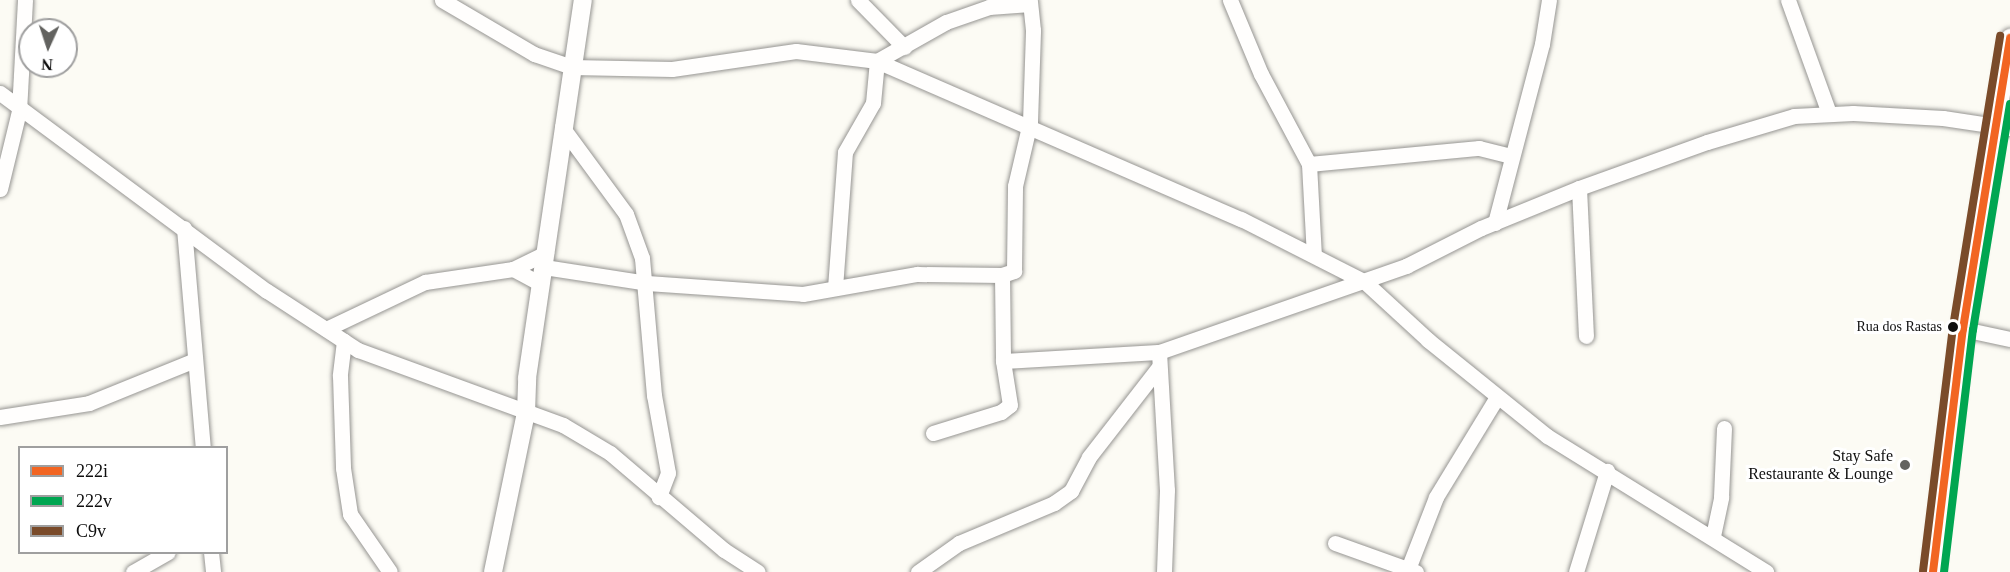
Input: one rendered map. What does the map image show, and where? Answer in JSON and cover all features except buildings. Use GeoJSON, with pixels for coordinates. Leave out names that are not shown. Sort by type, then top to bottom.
{"type":"FeatureCollection","features":[{"type":"Feature","properties":{"kind":"street"},"geometry":{"type":"LineString","coordinates":[[0,189],[20,111],[25,0]]}},
{"type":"Feature","properties":{"kind":"street"},"geometry":{"type":"LineString","coordinates":[[442,0],[534,54],[571,67],[672,69],[796,51],[877,61],[1241,219],[1365,282],[1497,397],[1546,436],[1713,536],[1766,572]]}},
{"type":"Feature","properties":{"kind":"street"},"geometry":{"type":"LineString","coordinates":[[493,572],[526,413],[527,378],[562,127],[583,0]]}},
{"type":"Feature","properties":{"kind":"street"},"geometry":{"type":"LineString","coordinates":[[858,0],[904,47]]}},
{"type":"Feature","properties":{"kind":"street"},"geometry":{"type":"LineString","coordinates":[[1230,0],[1261,74],[1309,164],[1314,255]]}},
{"type":"Feature","properties":{"kind":"street"},"geometry":{"type":"LineString","coordinates":[[1495,223],[1542,44],[1549,0]]}},
{"type":"Feature","properties":{"kind":"street"},"geometry":{"type":"LineString","coordinates":[[1788,0],[1829,113]]}},
{"type":"Feature","properties":{"kind":"street"},"geometry":{"type":"LineString","coordinates":[[326,329],[425,282],[513,269],[544,268],[647,283],[802,294],[917,274],[1002,275],[1014,271],[1015,186],[1030,129],[1030,2],[989,7],[946,22],[877,61]]}},
{"type":"Feature","properties":{"kind":"street"},"geometry":{"type":"LineString","coordinates":[[1933,572],[1963,329],[2002,128],[2010,38]]}},
{"type":"Feature","properties":{"kind":"street"},"geometry":{"type":"LineString","coordinates":[[835,288],[845,152],[873,103],[877,61]]}},
{"type":"Feature","properties":{"kind":"street"},"geometry":{"type":"LineString","coordinates":[[0,93],[20,111],[344,342],[526,413],[563,425],[610,453],[724,550],[758,572]]}},
{"type":"Feature","properties":{"kind":"street"},"geometry":{"type":"LineString","coordinates":[[1003,361],[1159,351],[1365,282],[1579,188],[1717,139],[1794,116],[1829,113],[1943,118],[2002,128]]}},
{"type":"Feature","properties":{"kind":"street"},"geometry":{"type":"LineString","coordinates":[[562,127],[626,214],[647,283],[654,395],[668,473],[659,497]]}},
{"type":"Feature","properties":{"kind":"street"},"geometry":{"type":"LineString","coordinates":[[1309,164],[1479,148],[1512,156]]}},
{"type":"Feature","properties":{"kind":"street"},"geometry":{"type":"LineString","coordinates":[[1579,188],[1586,336]]}},
{"type":"Feature","properties":{"kind":"street"},"geometry":{"type":"LineString","coordinates":[[184,228],[203,446]]}},
{"type":"Feature","properties":{"kind":"street"},"geometry":{"type":"LineString","coordinates":[[513,269],[544,268]]}},
{"type":"Feature","properties":{"kind":"street"},"geometry":{"type":"LineString","coordinates":[[933,433],[1001,412],[1010,405],[1003,361],[1002,275]]}},
{"type":"Feature","properties":{"kind":"street"},"geometry":{"type":"LineString","coordinates":[[1963,329],[2010,339]]}},
{"type":"Feature","properties":{"kind":"street"},"geometry":{"type":"LineString","coordinates":[[344,342],[340,376],[343,457],[350,514],[390,572]]}},
{"type":"Feature","properties":{"kind":"street"},"geometry":{"type":"LineString","coordinates":[[1159,351],[1158,368],[1166,480],[1164,572]]}},
{"type":"Feature","properties":{"kind":"street"},"geometry":{"type":"LineString","coordinates":[[0,417],[89,403],[195,360]]}},
{"type":"Feature","properties":{"kind":"street"},"geometry":{"type":"LineString","coordinates":[[918,572],[959,543],[1054,503],[1071,491],[1089,457],[1158,368]]}},
{"type":"Feature","properties":{"kind":"street"},"geometry":{"type":"LineString","coordinates":[[1335,543],[1412,571],[1436,496],[1497,397]]}},
{"type":"Feature","properties":{"kind":"street"},"geometry":{"type":"LineString","coordinates":[[1713,536],[1721,497],[1724,428]]}},
{"type":"Feature","properties":{"kind":"street"},"geometry":{"type":"LineString","coordinates":[[1576,572],[1607,471]]}},
{"type":"Feature","properties":{"kind":"street"},"geometry":{"type":"LineString","coordinates":[[133,572],[164,554]]}},
{"type":"Feature","properties":{"kind":"street"},"geometry":{"type":"LineString","coordinates":[[211,554],[213,572]]}},
{"type":"Feature","properties":{"kind":"transit line","name":"C9v"},"geometry":{"type":"LineString","coordinates":[[1923,571],[1953,327],[2000,36]]}},
{"type":"Feature","properties":{"kind":"transit line","name":"222i"},"geometry":{"type":"LineString","coordinates":[[1933,572],[1963,329],[2010,38]]}},
{"type":"Feature","properties":{"kind":"transit line","name":"222v"},"geometry":{"type":"LineString","coordinates":[[1944,572],[1973,330],[2010,104]]}},
{"type":"Feature","properties":{"kind":"place","name":"Rua dos Rastas"},"geometry":{"type":"Point","coordinates":[1953,327]}},
{"type":"Feature","properties":{"kind":"place","name":"Stay Safe Restaurante & Lounge"},"geometry":{"type":"Point","coordinates":[1905,465]}}]}
